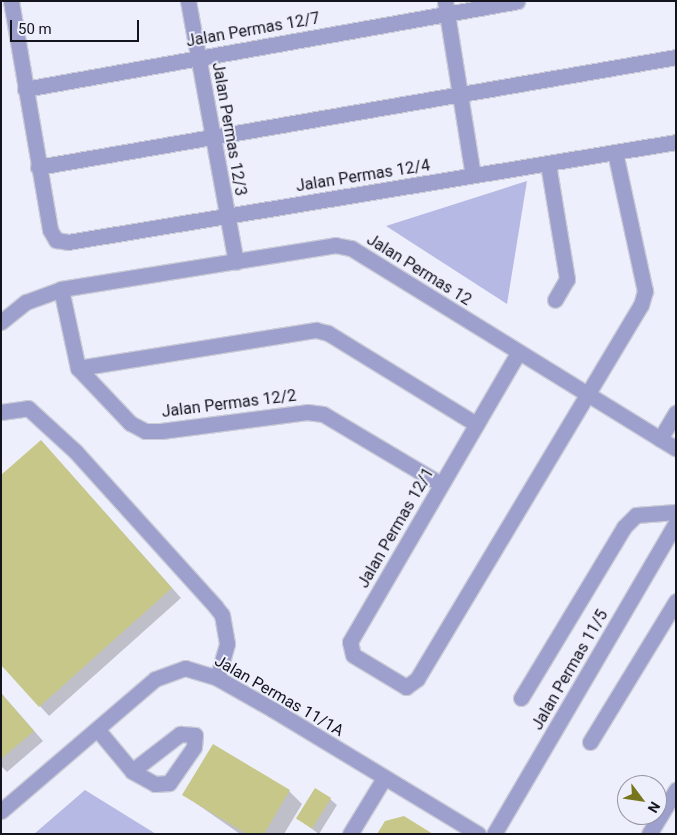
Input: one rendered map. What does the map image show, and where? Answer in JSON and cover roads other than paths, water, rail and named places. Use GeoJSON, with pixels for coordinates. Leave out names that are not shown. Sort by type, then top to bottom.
{"type":"FeatureCollection","features":[{"type":"Feature","properties":{"kind":"street"},"geometry":{"type":"LineString","coordinates":[[11,1],[38,167],[213,139],[676,57]]}},
{"type":"Feature","properties":{"kind":"street","name":"Jalan Permas 12/3"},"geometry":{"type":"LineString","coordinates":[[188,1],[226,216],[236,262]]}},
{"type":"Feature","properties":{"kind":"street","name":"Jalan Permas 12/7"},"geometry":{"type":"LineString","coordinates":[[25,89],[446,8],[517,1]]}},
{"type":"Feature","properties":{"kind":"street"},"geometry":{"type":"LineString","coordinates":[[446,8],[462,94],[473,175]]}},
{"type":"Feature","properties":{"kind":"street","name":"Jalan Permas 12/4"},"geometry":{"type":"LineString","coordinates":[[38,167],[50,230],[56,240],[68,242],[676,142]]}},
{"type":"Feature","properties":{"kind":"street"},"geometry":{"type":"LineString","coordinates":[[589,396],[641,305],[644,291],[615,152]]}},
{"type":"Feature","properties":{"kind":"street"},"geometry":{"type":"LineString","coordinates":[[548,164],[567,279],[555,300]]}},
{"type":"Feature","properties":{"kind":"street","name":"Jalan Permas 12"},"geometry":{"type":"LineString","coordinates":[[1,322],[26,302],[61,289],[335,245],[351,248],[518,354],[676,449]]}},
{"type":"Feature","properties":{"kind":"street"},"geometry":{"type":"LineString","coordinates":[[61,289],[78,368],[316,330],[328,333],[476,424]]}},
{"type":"Feature","properties":{"kind":"street","name":"Jalan Permas 12/1"},"geometry":{"type":"LineString","coordinates":[[518,354],[441,484],[348,648],[362,662],[406,687],[417,679],[589,396]]}},
{"type":"Feature","properties":{"kind":"street","name":"Jalan Permas 12/2"},"geometry":{"type":"LineString","coordinates":[[78,368],[130,423],[145,431],[323,414],[441,484]]}},
{"type":"Feature","properties":{"kind":"street"},"geometry":{"type":"LineString","coordinates":[[1,412],[28,408],[75,451],[215,606],[222,615],[227,644],[217,678]]}},
{"type":"Feature","properties":{"kind":"street"},"geometry":{"type":"LineString","coordinates":[[660,439],[676,412]]}},
{"type":"Feature","properties":{"kind":"street"},"geometry":{"type":"LineString","coordinates":[[521,698],[624,527],[636,515],[676,512]]}},
{"type":"Feature","properties":{"kind":"street","name":"Jalan Permas 11/5"},"geometry":{"type":"LineString","coordinates":[[494,834],[676,523]]}},
{"type":"Feature","properties":{"kind":"street"},"geometry":{"type":"LineString","coordinates":[[590,742],[676,601]]}},
{"type":"Feature","properties":{"kind":"street","name":"Jalan Permas 11/1A"},"geometry":{"type":"LineString","coordinates":[[1,811],[97,729],[170,671],[185,668],[217,678],[478,834]]}},
{"type":"Feature","properties":{"kind":"street"},"geometry":{"type":"LineString","coordinates":[[97,729],[132,771]]}},
{"type":"Feature","properties":{"kind":"street"},"geometry":{"type":"LineString","coordinates":[[350,834],[384,778]]}},
{"type":"Feature","properties":{"kind":"street"},"geometry":{"type":"LineString","coordinates":[[649,834],[676,790]]}}]}
